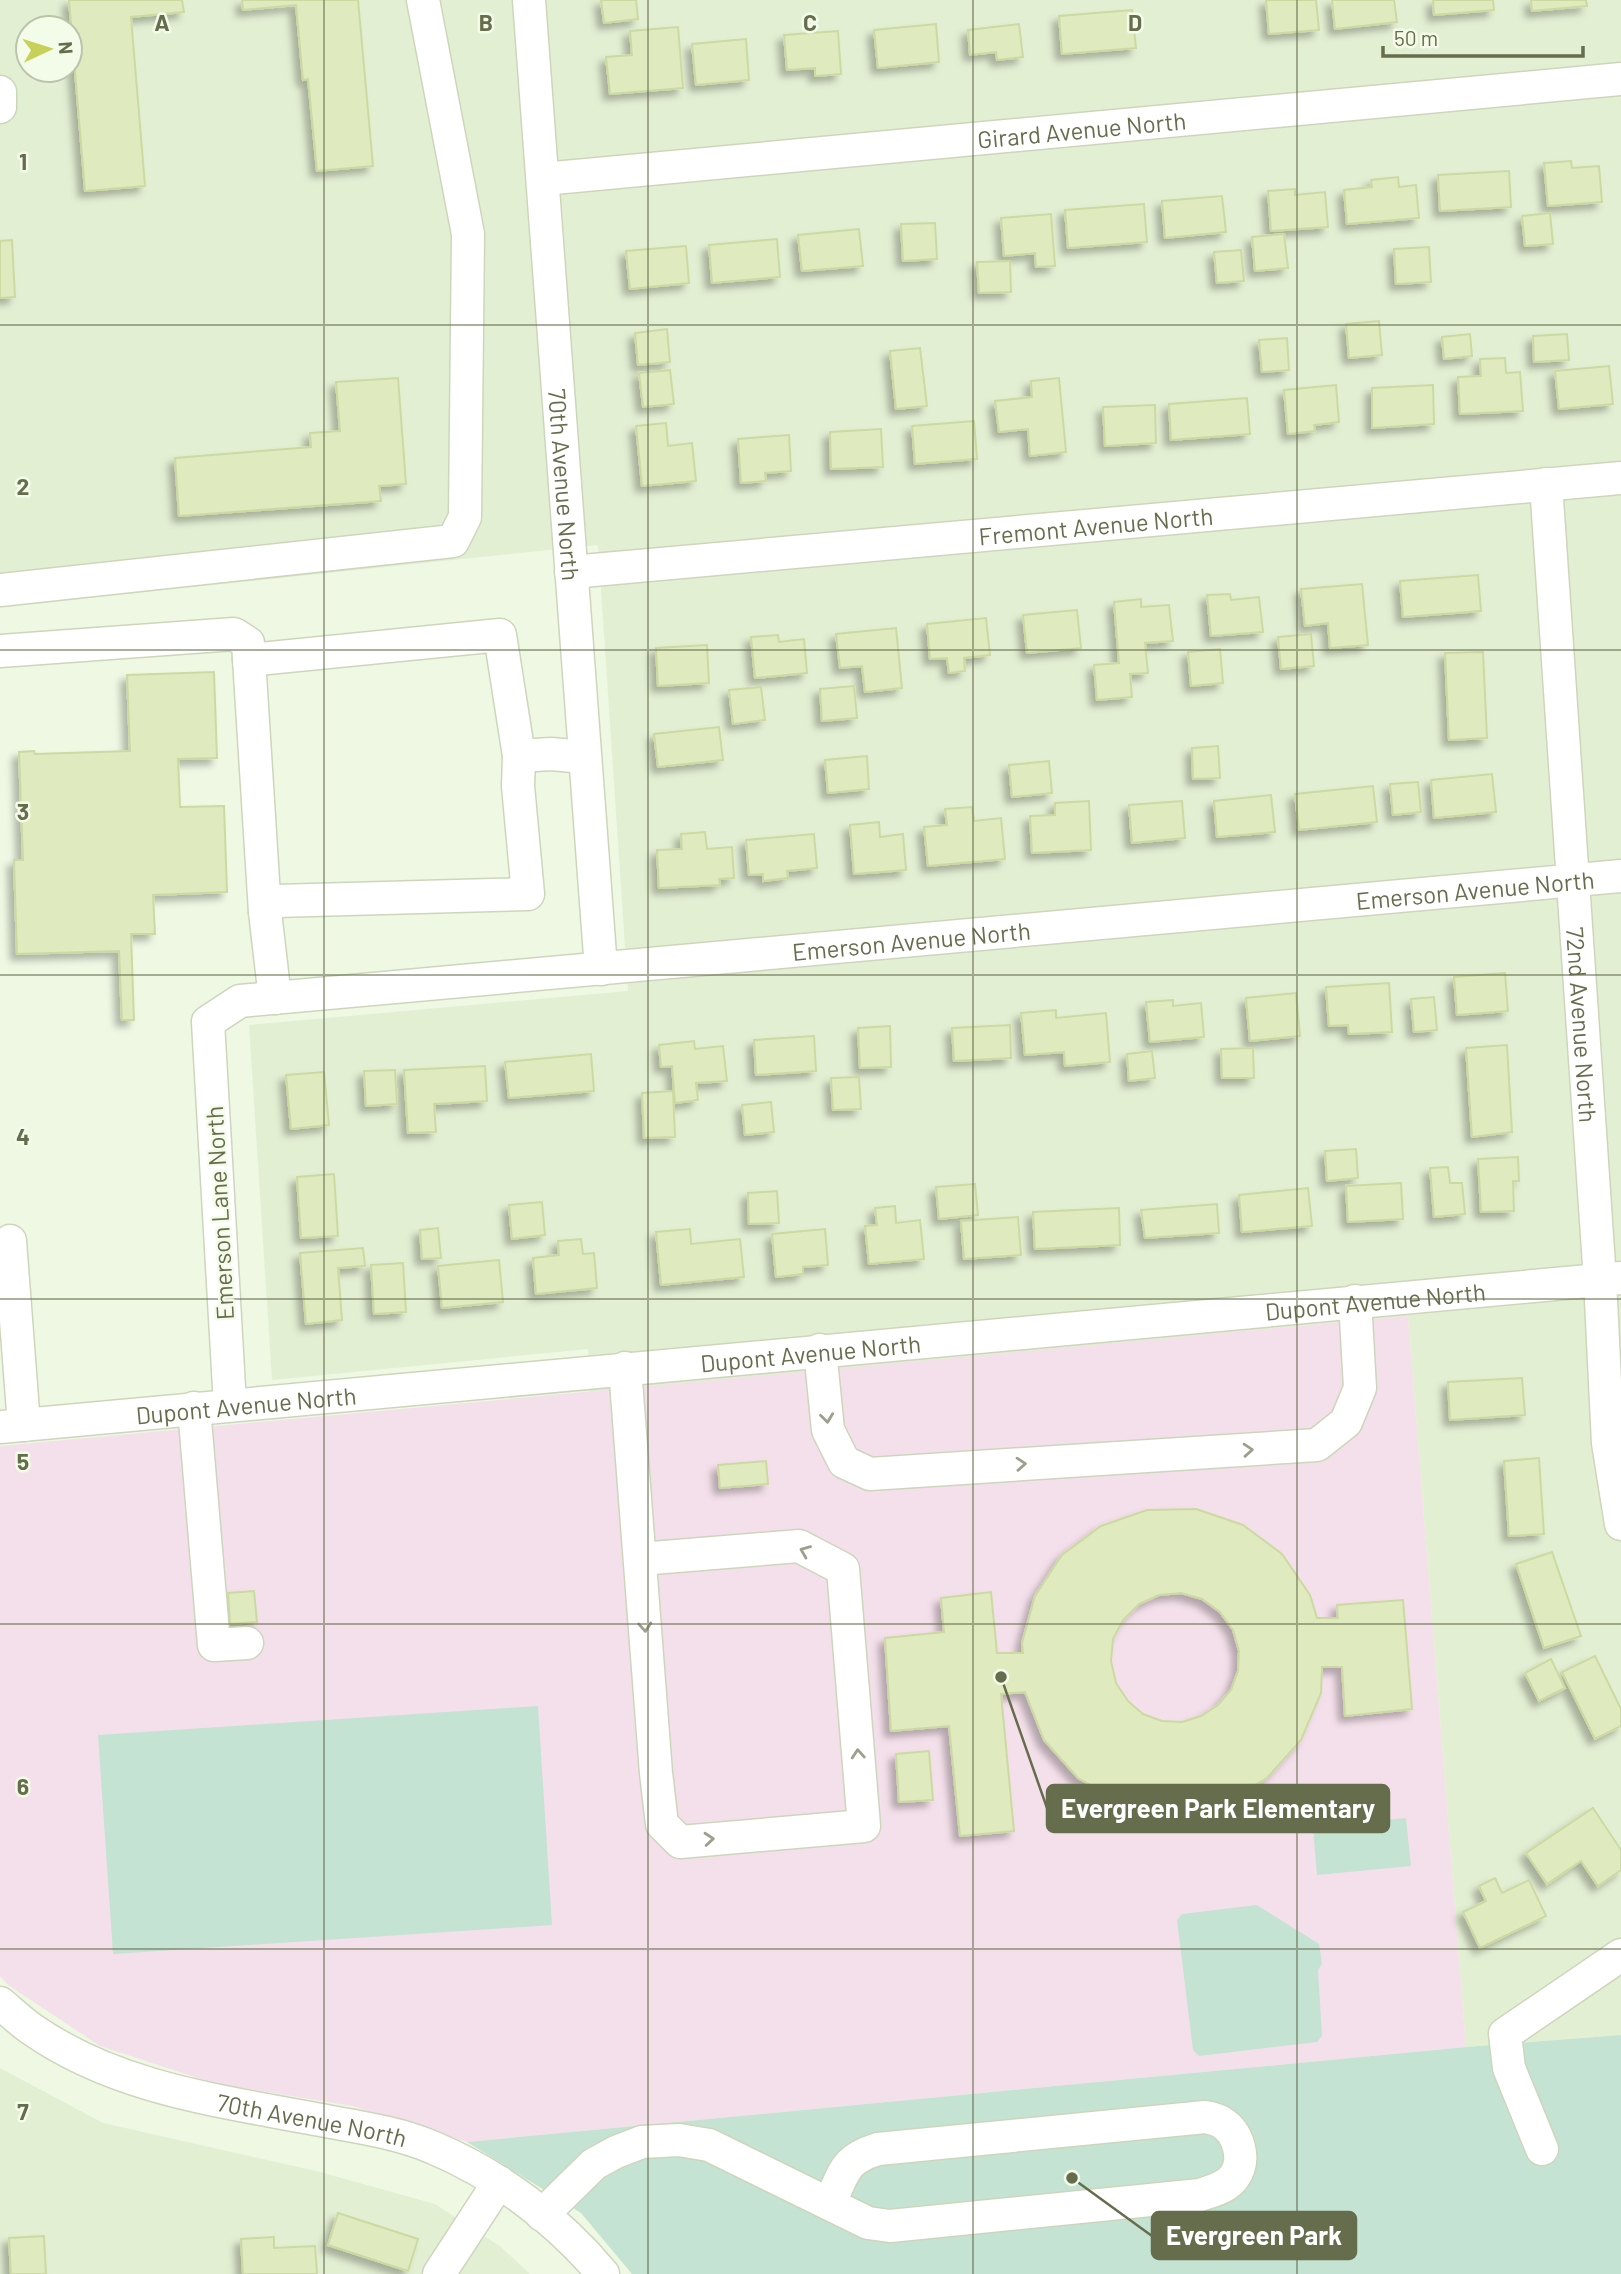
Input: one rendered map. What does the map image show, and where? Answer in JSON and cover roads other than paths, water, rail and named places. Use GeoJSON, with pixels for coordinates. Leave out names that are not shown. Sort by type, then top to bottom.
{"type":"FeatureCollection","features":[{"type":"Feature","properties":{"kind":"street"},"geometry":{"type":"LineString","coordinates":[[0,590],[453,541],[465,517],[468,234],[423,0]]}},
{"type":"Feature","properties":{"kind":"street","name":"70th Avenue North"},"geometry":{"type":"LineString","coordinates":[[529,0],[601,970]]}},
{"type":"Feature","properties":{"kind":"street","name":"Girard Avenue North"},"geometry":{"type":"LineString","coordinates":[[542,179],[1621,79]]}},
{"type":"Feature","properties":{"kind":"street"},"geometry":{"type":"LineString","coordinates":[[0,92],[0,107]]}},
{"type":"Feature","properties":{"kind":"street","name":"Fremont Avenue North"},"geometry":{"type":"LineString","coordinates":[[571,572],[1621,478]]}},
{"type":"Feature","properties":{"kind":"street","name":"72nd Avenue North"},"geometry":{"type":"LineString","coordinates":[[1546,484],[1573,881],[1610,1279],[1608,1443],[1621,1524]]}},
{"type":"Feature","properties":{"kind":"street"},"geometry":{"type":"LineString","coordinates":[[0,651],[234,634],[248,643],[265,912],[275,998]]}},
{"type":"Feature","properties":{"kind":"street"},"geometry":{"type":"LineString","coordinates":[[249,660],[500,635],[519,756],[518,786],[528,894],[276,901],[265,912]]}},
{"type":"Feature","properties":{"kind":"street"},"geometry":{"type":"LineString","coordinates":[[519,756],[551,754],[584,757]]}},
{"type":"Feature","properties":{"kind":"street","name":"Emerson Avenue North"},"geometry":{"type":"LineString","coordinates":[[208,1022],[240,1001],[1621,876]]}},
{"type":"Feature","properties":{"kind":"street","name":"Emerson Lane North"},"geometry":{"type":"LineString","coordinates":[[208,1022],[230,1405]]}},
{"type":"Feature","properties":{"kind":"street"},"geometry":{"type":"LineString","coordinates":[[10,1241],[12,1426]]}},
{"type":"Feature","properties":{"kind":"street","name":"Dupont Avenue North"},"geometry":{"type":"LineString","coordinates":[[12,1426],[1610,1279]]}},
{"type":"Feature","properties":{"kind":"street"},"geometry":{"type":"LineString","coordinates":[[820,1350],[828,1430],[844,1462],[870,1474],[1317,1445],[1346,1422],[1360,1388],[1354,1301]]}},
{"type":"Feature","properties":{"kind":"street"},"geometry":{"type":"LineString","coordinates":[[625,1368],[640,1559],[662,1824],[680,1842],[863,1826],[843,1569],[799,1546],[640,1559]]}},
{"type":"Feature","properties":{"kind":"street"},"geometry":{"type":"LineString","coordinates":[[194,1408],[214,1645],[247,1643]]}},
{"type":"Feature","properties":{"kind":"street"},"geometry":{"type":"LineString","coordinates":[[1542,2149],[1509,2068],[1505,2034],[1621,1955]]}},
{"type":"Feature","properties":{"kind":"street","name":"70th Avenue North"},"geometry":{"type":"LineString","coordinates":[[0,2003],[33,2030],[97,2066],[148,2085],[200,2098],[385,2132],[432,2147],[499,2182],[585,2252],[603,2274]]}},
{"type":"Feature","properties":{"kind":"street"},"geometry":{"type":"LineString","coordinates":[[542,2215],[594,2164],[642,2142],[679,2140],[709,2145],[829,2204],[868,2223],[890,2226],[1200,2195],[1221,2188],[1234,2177],[1241,2161],[1239,2146],[1232,2131],[1219,2120],[1205,2117],[878,2149],[858,2155],[848,2165],[829,2204]]}},
{"type":"Feature","properties":{"kind":"street"},"geometry":{"type":"LineString","coordinates":[[439,2274],[499,2182]]}},
{"type":"Feature","properties":{"kind":"place","name":"Evergreen Park Elementary"},"geometry":{"type":"Point","coordinates":[1001,1677]}},
{"type":"Feature","properties":{"kind":"place","name":"Evergreen Park"},"geometry":{"type":"Point","coordinates":[1072,2178]}}]}
